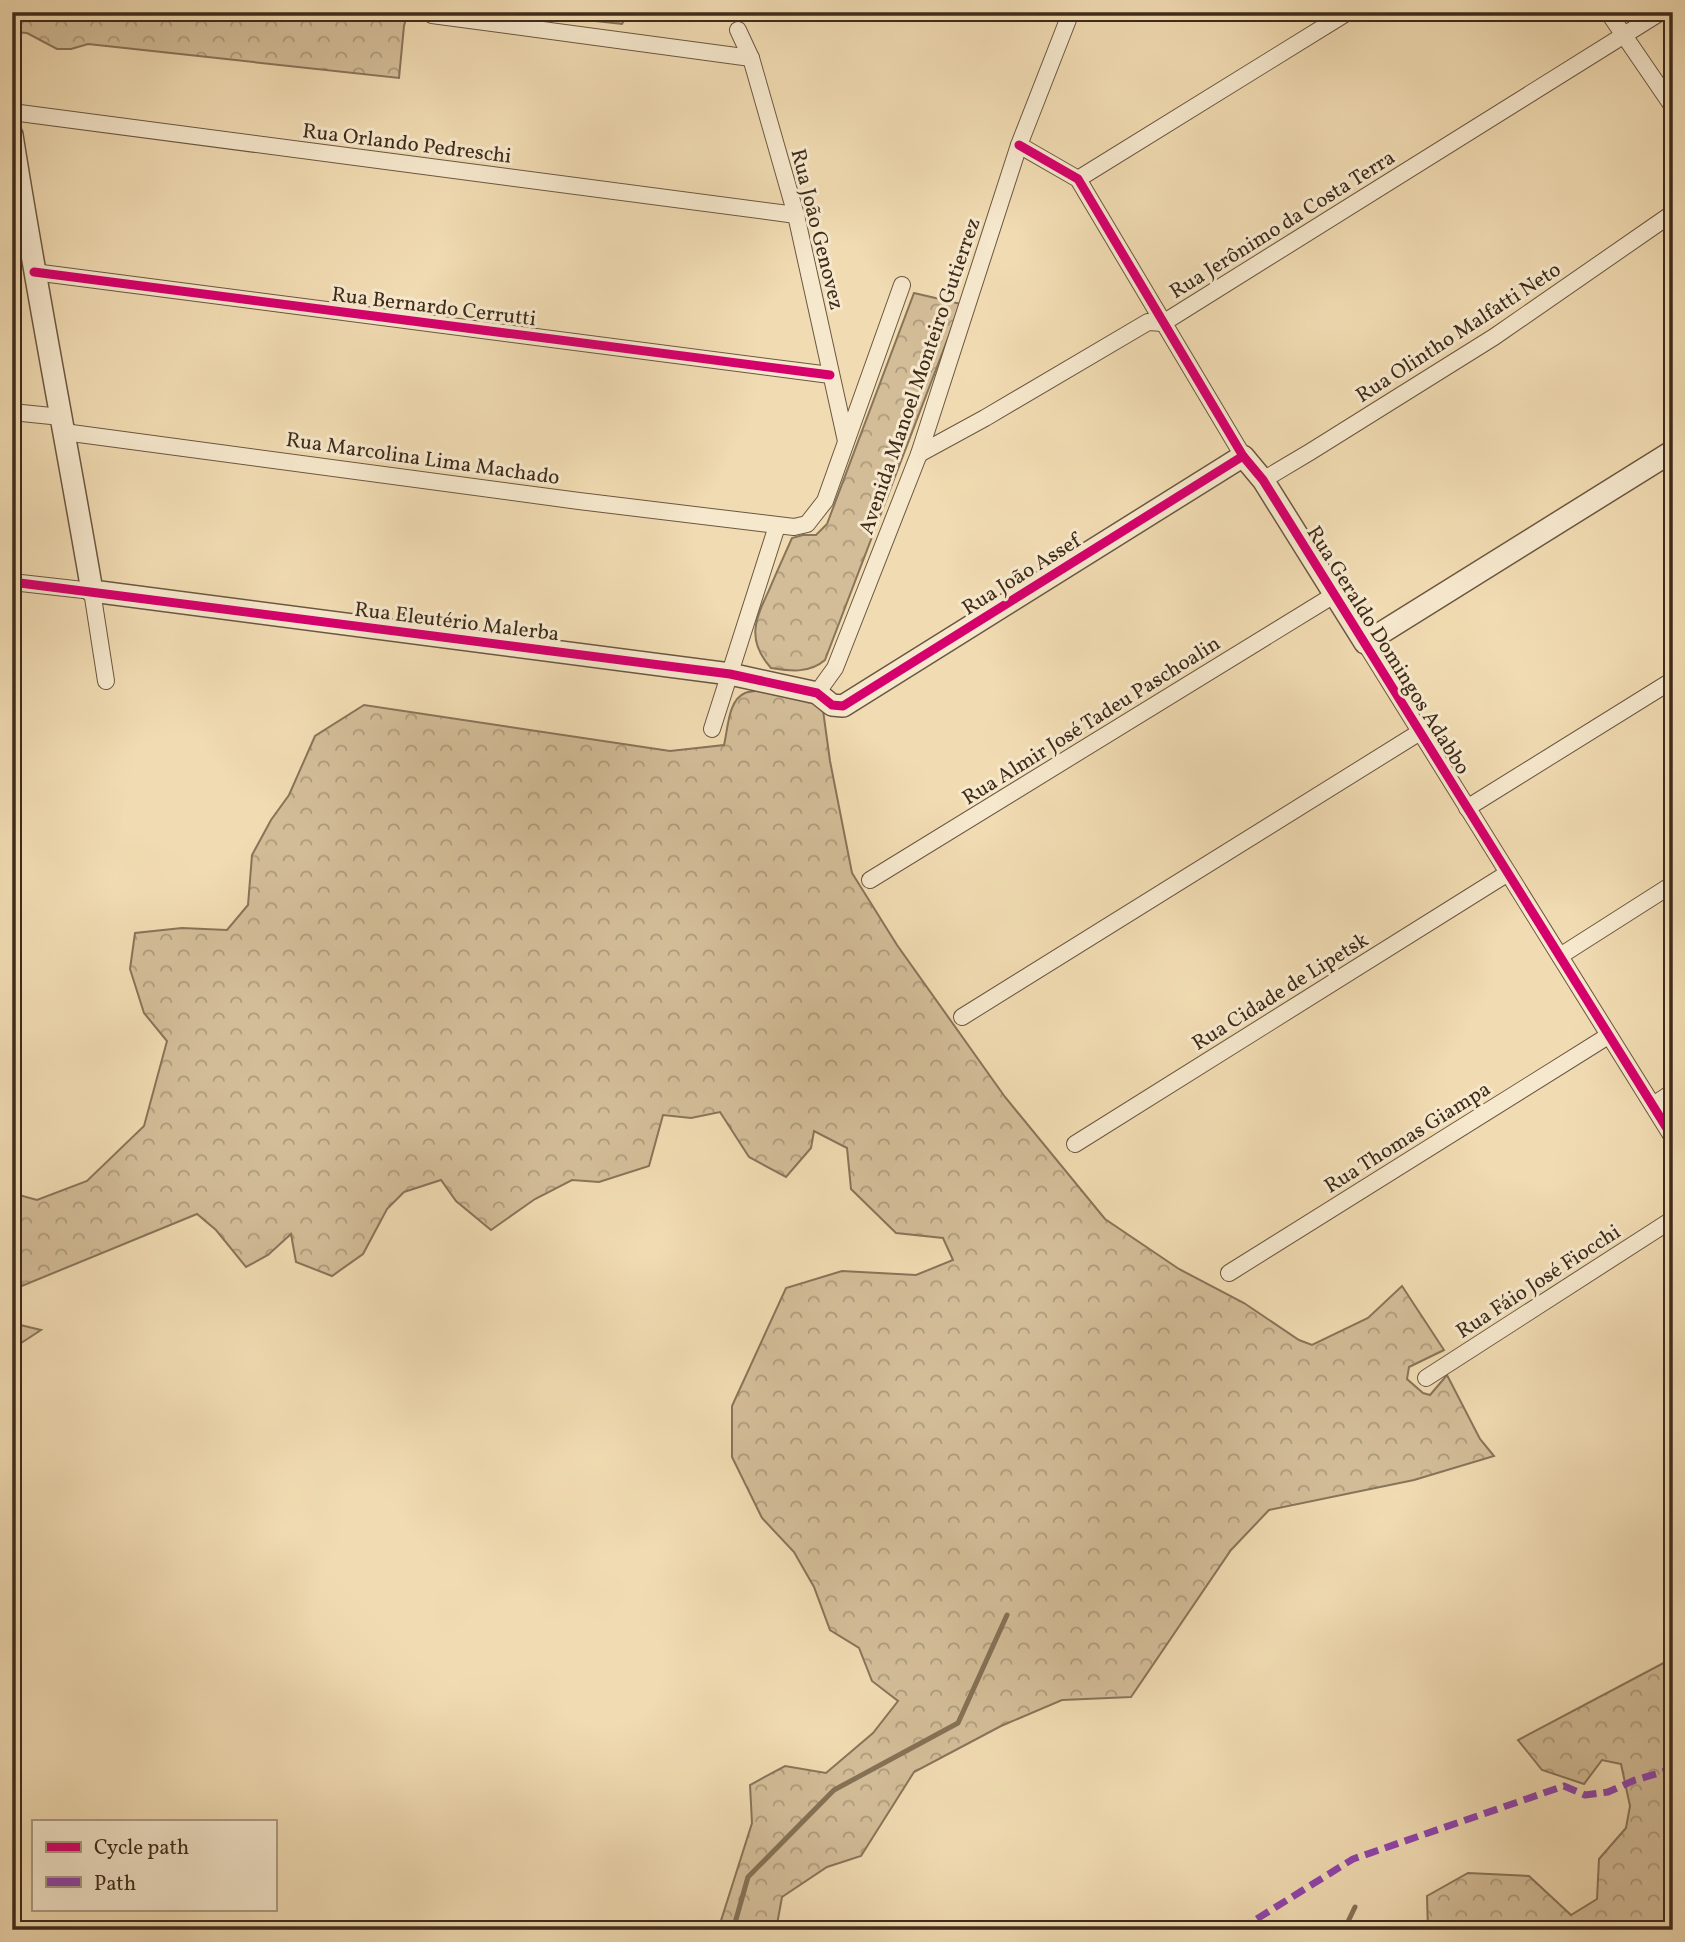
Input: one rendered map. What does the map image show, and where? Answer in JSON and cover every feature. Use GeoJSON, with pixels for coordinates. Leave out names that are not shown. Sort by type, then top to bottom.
{"type":"FeatureCollection","features":[{"type":"Feature","properties":{"kind":"street","name":"Avenida Manoel Monteiro Gutierrez"},"geometry":{"type":"LineString","coordinates":[[817,693],[835,667],[919,454],[1019,145],[1071,12]]}},
{"type":"Feature","properties":{"kind":"street"},"geometry":{"type":"LineString","coordinates":[[1019,145],[1077,179],[1348,12]]}},
{"type":"Feature","properties":{"kind":"street"},"geometry":{"type":"LineString","coordinates":[[1608,12],[1673,107]]}},
{"type":"Feature","properties":{"kind":"street","name":"Rua Jerônimo da Costa Terra"},"geometry":{"type":"LineString","coordinates":[[919,454],[1149,322],[1164,323],[1661,12]]}},
{"type":"Feature","properties":{"kind":"street"},"geometry":{"type":"LineString","coordinates":[[432,15],[751,58]]}},
{"type":"Feature","properties":{"kind":"street","name":"Rua João Genovez"},"geometry":{"type":"LineString","coordinates":[[738,30],[751,58],[796,215],[846,441]]}},
{"type":"Feature","properties":{"kind":"street","name":"Rua Orlando Pedreschi"},"geometry":{"type":"LineString","coordinates":[[12,113],[796,215]]}},
{"type":"Feature","properties":{"kind":"street"},"geometry":{"type":"LineString","coordinates":[[12,135],[21,243],[34,272],[106,681]]}},
{"type":"Feature","properties":{"kind":"street","name":"Rua Geraldo Domingos Adabbo"},"geometry":{"type":"LineString","coordinates":[[1077,179],[1243,456],[1263,480],[1673,1138]]}},
{"type":"Feature","properties":{"kind":"street","name":"Rua Olintho Malfatti Neto"},"geometry":{"type":"LineString","coordinates":[[1263,480],[1494,337],[1673,213]]}},
{"type":"Feature","properties":{"kind":"street","name":"Rua Bernardo Cerrutti"},"geometry":{"type":"LineString","coordinates":[[34,272],[830,375]]}},
{"type":"Feature","properties":{"kind":"street","name":"Rua Marcolina Lima Machado"},"geometry":{"type":"LineString","coordinates":[[12,412],[63,425],[794,527],[807,524],[825,501],[902,285]]}},
{"type":"Feature","properties":{"kind":"street"},"geometry":{"type":"LineString","coordinates":[[1365,643],[1673,451]]}},
{"type":"Feature","properties":{"kind":"street","name":"Rua João Assef"},"geometry":{"type":"LineString","coordinates":[[817,693],[832,705],[844,706],[1243,456]]}},
{"type":"Feature","properties":{"kind":"street"},"geometry":{"type":"LineString","coordinates":[[712,729],[777,526]]}},
{"type":"Feature","properties":{"kind":"street"},"geometry":{"type":"LineString","coordinates":[[12,582],[92,591]]}},
{"type":"Feature","properties":{"kind":"street","name":"Rua Eleutério Malerba"},"geometry":{"type":"LineString","coordinates":[[92,591],[730,674],[817,693]]}},
{"type":"Feature","properties":{"kind":"street","name":"Rua Almir José Tadeu Paschoalin"},"geometry":{"type":"LineString","coordinates":[[870,880],[1334,595]]}},
{"type":"Feature","properties":{"kind":"street"},"geometry":{"type":"LineString","coordinates":[[1467,808],[1673,680]]}},
{"type":"Feature","properties":{"kind":"street"},"geometry":{"type":"LineString","coordinates":[[962,1017],[1420,732]]}},
{"type":"Feature","properties":{"kind":"street","name":"Rua Cidade de Lipetsk"},"geometry":{"type":"LineString","coordinates":[[1075,1144],[1508,873]]}},
{"type":"Feature","properties":{"kind":"street"},"geometry":{"type":"LineString","coordinates":[[1560,956],[1673,884]]}},
{"type":"Feature","properties":{"kind":"street","name":"Rua Thomas Giampa"},"geometry":{"type":"LineString","coordinates":[[1229,1273],[1608,1036]]}},
{"type":"Feature","properties":{"kind":"street"},"geometry":{"type":"LineString","coordinates":[[1653,1105],[1673,1092]]}},
{"type":"Feature","properties":{"kind":"street","name":"Rua Fáio José Fiocchi"},"geometry":{"type":"LineString","coordinates":[[1426,1378],[1673,1219]]}},
{"type":"Feature","properties":{"kind":"green space"},"geometry":{"type":"Polygon","coordinates":[[[12,12],[408,12],[399,78],[88,44],[71,49],[57,49],[27,33],[12,32],[12,12]]]}},
{"type":"Feature","properties":{"kind":"green space"},"geometry":{"type":"Polygon","coordinates":[[[514,12],[629,12],[622,24],[514,12]]]}},
{"type":"Feature","properties":{"kind":"green space"},"geometry":{"type":"Polygon","coordinates":[[[914,293],[961,304],[825,660],[806,669],[771,668],[758,647],[757,619],[792,538],[816,535],[827,524],[914,293]]]}},
{"type":"Feature","properties":{"kind":"green space"},"geometry":{"type":"Polygon","coordinates":[[[763,690],[812,701],[823,710],[852,873],[897,945],[1005,1097],[1105,1219],[1179,1269],[1244,1303],[1299,1340],[1312,1345],[1368,1318],[1402,1286],[1444,1350],[1409,1367],[1407,1379],[1423,1393],[1430,1395],[1447,1375],[1480,1439],[1494,1456],[1414,1480],[1269,1510],[1231,1550],[1131,1697],[1062,1700],[1001,1726],[914,1772],[861,1856],[827,1867],[782,1897],[776,1930],[718,1930],[752,1823],[750,1785],[785,1766],[826,1773],[873,1733],[898,1701],[872,1681],[859,1648],[830,1630],[814,1587],[794,1552],[762,1518],[732,1457],[732,1406],[786,1288],[842,1271],[916,1275],[953,1260],[943,1238],[896,1233],[851,1189],[847,1148],[814,1131],[811,1148],[786,1177],[749,1157],[720,1112],[691,1118],[663,1115],[649,1166],[599,1182],[572,1180],[535,1199],[491,1230],[456,1201],[441,1180],[404,1192],[387,1209],[363,1254],[332,1276],[296,1262],[291,1234],[268,1255],[246,1267],[216,1230],[197,1214],[12,1290],[12,1193],[37,1200],[87,1181],[144,1126],[167,1041],[144,1013],[130,969],[135,933],[182,928],[227,930],[248,905],[252,855],[271,820],[289,795],[315,736],[364,705],[670,751],[724,745],[735,702],[745,693],[763,690]]]}},
{"type":"Feature","properties":{"kind":"green space"},"geometry":{"type":"Polygon","coordinates":[[[12,1323],[41,1330],[12,1349],[12,1323]]]}},
{"type":"Feature","properties":{"kind":"green space"},"geometry":{"type":"Polygon","coordinates":[[[1673,1658],[1673,1930],[1428,1930],[1427,1896],[1468,1873],[1529,1876],[1571,1915],[1597,1899],[1599,1859],[1626,1828],[1630,1806],[1621,1764],[1602,1760],[1584,1784],[1542,1770],[1518,1740],[1673,1658]]]}},
{"type":"Feature","properties":{"kind":"waterway"},"geometry":{"type":"LineString","coordinates":[[733,1930],[748,1877],[834,1790],[958,1723],[1007,1615]]}},
{"type":"Feature","properties":{"kind":"waterway"},"geometry":{"type":"LineString","coordinates":[[1344,1930],[1355,1907]]}},
{"type":"Feature","properties":{"kind":"marked path"},"geometry":{"type":"LineString","coordinates":[[1239,1930],[1353,1859],[1564,1786],[1585,1795],[1608,1792],[1635,1780],[1673,1769]]}},
{"type":"Feature","properties":{"kind":"cycle path"},"geometry":{"type":"LineString","coordinates":[[1019,145],[1078,179],[1243,456],[1263,480],[1673,1138]]}},
{"type":"Feature","properties":{"kind":"cycle path"},"geometry":{"type":"LineString","coordinates":[[34,272],[830,375]]}},
{"type":"Feature","properties":{"kind":"cycle path"},"geometry":{"type":"LineString","coordinates":[[12,582],[730,674],[817,693],[832,705],[843,706],[1243,456]]}}]}
